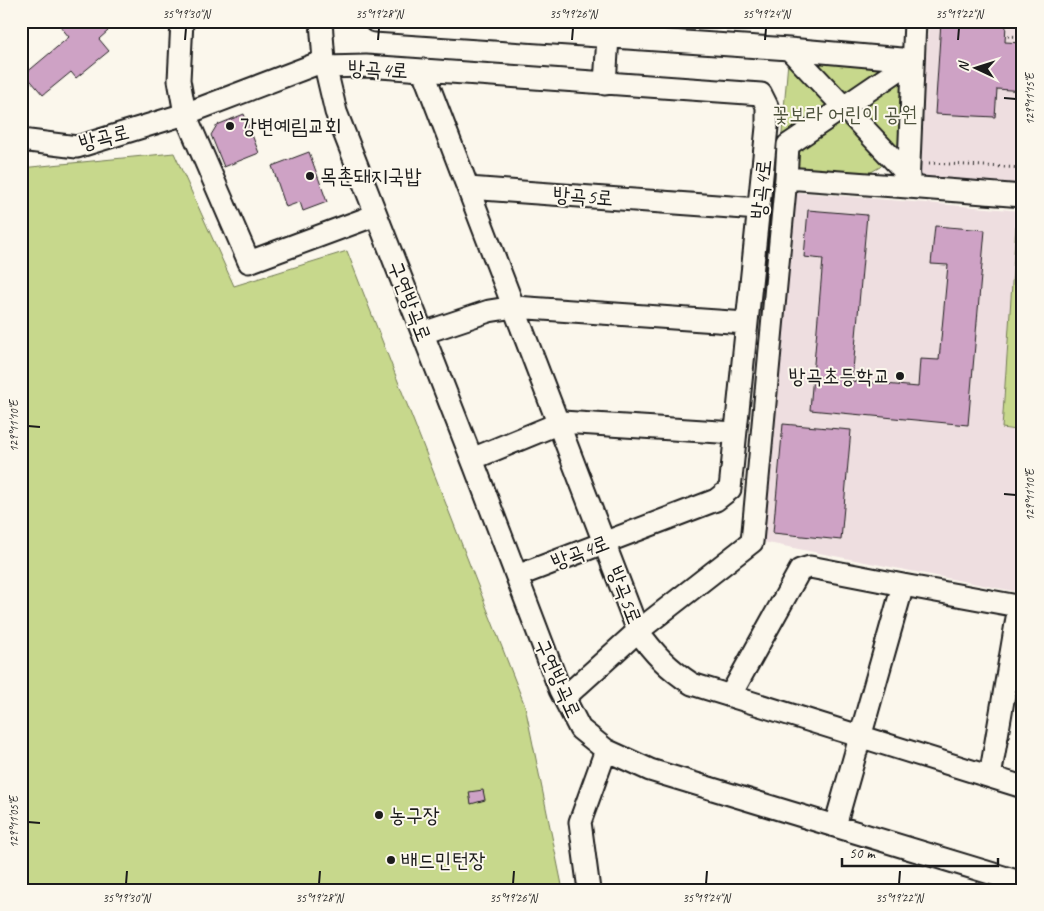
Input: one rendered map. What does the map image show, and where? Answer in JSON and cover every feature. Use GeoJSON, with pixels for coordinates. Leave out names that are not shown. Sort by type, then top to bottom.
{"type":"FeatureCollection","features":[{"type":"Feature","properties":{"kind":"street"},"geometry":{"type":"LineString","coordinates":[[182,21],[179,80],[185,114],[249,262],[376,215]]}},
{"type":"Feature","properties":{"kind":"street","name":"구연방곡로"},"geometry":{"type":"LineString","coordinates":[[321,21],[325,64],[336,112],[564,698],[580,729],[606,750],[650,770],[1023,883]]}},
{"type":"Feature","properties":{"kind":"street"},"geometry":{"type":"LineString","coordinates":[[376,21],[788,49],[913,60]]}},
{"type":"Feature","properties":{"kind":"street"},"geometry":{"type":"LineString","coordinates":[[909,175],[915,21]]}},
{"type":"Feature","properties":{"kind":"street"},"geometry":{"type":"LineString","coordinates":[[605,84],[608,37]]}},
{"type":"Feature","properties":{"kind":"street"},"geometry":{"type":"LineString","coordinates":[[788,49],[909,175]]}},
{"type":"Feature","properties":{"kind":"street"},"geometry":{"type":"LineString","coordinates":[[564,698],[638,632],[752,542],[788,145],[913,60]]}},
{"type":"Feature","properties":{"kind":"street","name":"방곡로"},"geometry":{"type":"LineString","coordinates":[[21,140],[77,147],[185,114],[325,64]]}},
{"type":"Feature","properties":{"kind":"street","name":"방곡4로"},"geometry":{"type":"LineString","coordinates":[[325,64],[761,94],[767,106],[767,127],[730,489],[716,500],[517,576]]}},
{"type":"Feature","properties":{"kind":"street","name":"방곡5로"},"geometry":{"type":"LineString","coordinates":[[423,71],[638,632],[652,651],[672,671],[692,684],[1023,787]]}},
{"type":"Feature","properties":{"kind":"street"},"geometry":{"type":"LineString","coordinates":[[786,178],[909,175],[1023,196]]}},
{"type":"Feature","properties":{"kind":"street","name":"방곡5로"},"geometry":{"type":"LineString","coordinates":[[468,188],[758,209]]}},
{"type":"Feature","properties":{"kind":"street"},"geometry":{"type":"LineString","coordinates":[[423,334],[489,311],[514,307],[746,323]]}},
{"type":"Feature","properties":{"kind":"street"},"geometry":{"type":"LineString","coordinates":[[472,459],[562,422],[735,433]]}},
{"type":"Feature","properties":{"kind":"street"},"geometry":{"type":"LineString","coordinates":[[730,696],[800,570],[810,567],[1021,607],[990,777]]}},
{"type":"Feature","properties":{"kind":"street"},"geometry":{"type":"LineString","coordinates":[[835,826],[903,585]]}},
{"type":"Feature","properties":{"kind":"street"},"geometry":{"type":"LineString","coordinates":[[588,890],[580,822],[606,750]]}},
{"type":"Feature","properties":{"kind":"path"},"geometry":{"type":"LineString","coordinates":[[1008,36],[1023,37]]}},
{"type":"Feature","properties":{"kind":"path"},"geometry":{"type":"LineString","coordinates":[[909,175],[1023,168]]}},
{"type":"Feature","properties":{"kind":"shaded area"},"geometry":{"type":"Polygon","coordinates":[[[929,21],[1023,21],[1023,189],[916,180],[929,21]]]}},
{"type":"Feature","properties":{"kind":"shaded area","name":"방곡초등학교"},"geometry":{"type":"Polygon","coordinates":[[[794,192],[1023,211],[1023,593],[763,542],[794,192]]]}},
{"type":"Feature","properties":{"kind":"green space","name":"꽃보라 어린이 공원"},"geometry":{"type":"Polygon","coordinates":[[[789,49],[913,60],[903,142],[880,167],[864,176],[779,170],[789,49]]]}},
{"type":"Feature","properties":{"kind":"green space"},"geometry":{"type":"Polygon","coordinates":[[[174,153],[234,286],[347,251],[525,706],[563,890],[21,890],[21,168],[174,153]]]}},
{"type":"Feature","properties":{"kind":"green space"},"geometry":{"type":"Polygon","coordinates":[[[1016,226],[1023,226],[1023,431],[1002,428],[1016,226]]]}},
{"type":"Feature","properties":{"kind":"building"},"geometry":{"type":"Polygon","coordinates":[[[56,21],[100,21],[108,31],[99,39],[109,51],[76,78],[71,72],[43,95],[25,74],[69,37],[56,21]]]}},
{"type":"Feature","properties":{"kind":"building"},"geometry":{"type":"Polygon","coordinates":[[[941,21],[1000,21],[1006,24],[1005,42],[1023,43],[1023,91],[997,89],[995,117],[935,114],[941,21]]]}},
{"type":"Feature","properties":{"kind":"building"},"geometry":{"type":"Polygon","coordinates":[[[244,114],[259,153],[224,167],[211,135],[217,125],[244,114]]]}},
{"type":"Feature","properties":{"kind":"building"},"geometry":{"type":"Polygon","coordinates":[[[309,152],[327,202],[303,211],[300,202],[286,207],[272,166],[309,152]]]}},
{"type":"Feature","properties":{"kind":"building"},"geometry":{"type":"Polygon","coordinates":[[[808,210],[867,215],[852,381],[918,387],[920,359],[939,360],[948,265],[931,264],[935,226],[985,230],[968,425],[810,410],[823,259],[804,257],[808,210]]]}},
{"type":"Feature","properties":{"kind":"building"},"geometry":{"type":"Polygon","coordinates":[[[783,424],[851,430],[841,540],[773,533],[783,424]]]}},
{"type":"Feature","properties":{"kind":"building"},"geometry":{"type":"Polygon","coordinates":[[[483,790],[485,800],[471,804],[469,792],[483,790]]]}},
{"type":"Feature","properties":{"kind":"place","name":"강변예림교회"},"geometry":{"type":"Point","coordinates":[230,126]}},
{"type":"Feature","properties":{"kind":"place","name":"목촌돼지국밥"},"geometry":{"type":"Point","coordinates":[310,176]}},
{"type":"Feature","properties":{"kind":"place","name":"방곡초등학교"},"geometry":{"type":"Point","coordinates":[900,376]}},
{"type":"Feature","properties":{"kind":"place","name":"농구장"},"geometry":{"type":"Point","coordinates":[379,815]}},
{"type":"Feature","properties":{"kind":"place","name":"배드민턴장"},"geometry":{"type":"Point","coordinates":[391,860]}}]}
